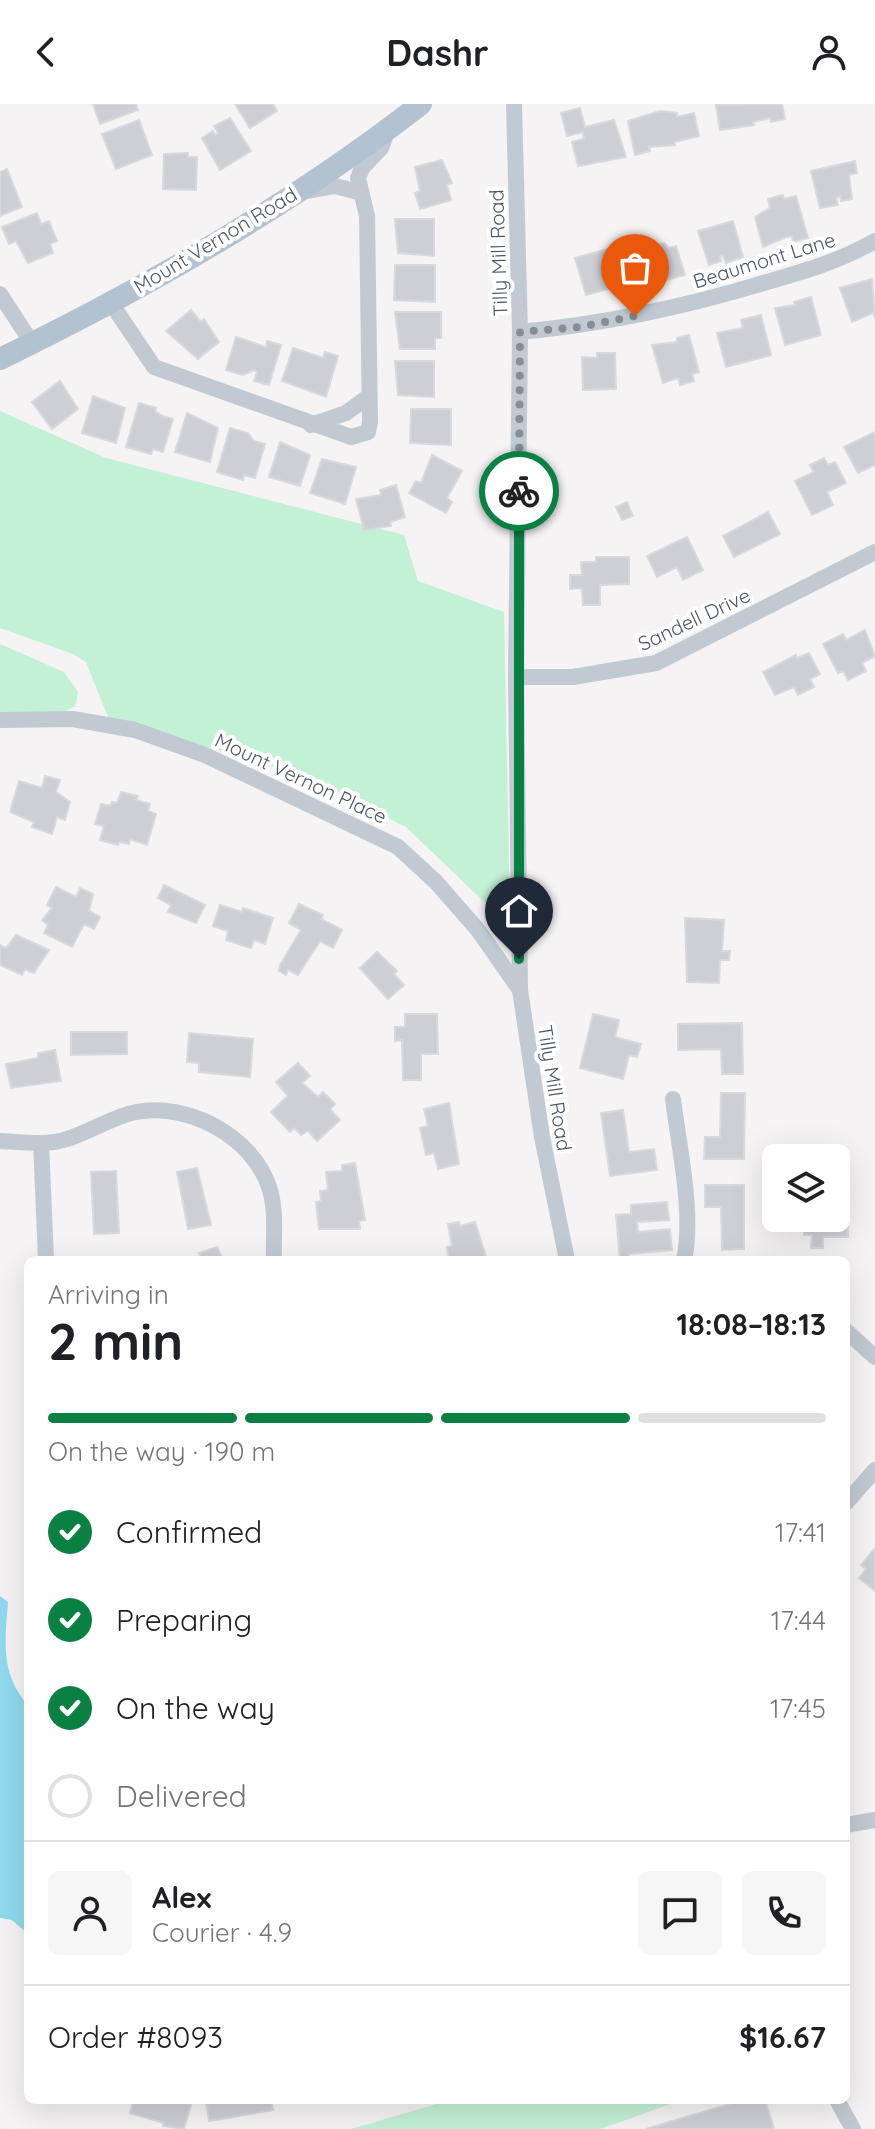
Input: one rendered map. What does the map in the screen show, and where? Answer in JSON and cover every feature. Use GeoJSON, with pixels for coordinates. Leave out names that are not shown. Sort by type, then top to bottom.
{"type":"FeatureCollection","features":[{"type":"Feature","properties":{"kind":"main road","name":"Mount Vernon Road"},"geometry":{"type":"LineString","coordinates":[[2,353],[32,343],[111,303],[296,191],[388,130],[421,104]]}},
{"type":"Feature","properties":{"kind":"street","name":"Tilly Mill Road"},"geometry":{"type":"LineString","coordinates":[[514,104],[520,332],[516,677],[520,990],[542,1137],[566,1256]]}},
{"type":"Feature","properties":{"kind":"street"},"geometry":{"type":"LineString","coordinates":[[111,303],[154,367],[316,426],[351,437],[363,437],[368,432],[367,216],[358,192],[362,168],[381,148],[388,130]]}},
{"type":"Feature","properties":{"kind":"street"},"geometry":{"type":"LineString","coordinates":[[296,191],[335,186],[358,192]]}},
{"type":"Feature","properties":{"kind":"street","name":"Beaumont Lane"},"geometry":{"type":"LineString","coordinates":[[520,332],[580,327],[662,311],[844,259],[875,241]]}},
{"type":"Feature","properties":{"kind":"street"},"geometry":{"type":"LineString","coordinates":[[0,294],[32,343]]}},
{"type":"Feature","properties":{"kind":"street"},"geometry":{"type":"LineString","coordinates":[[316,426],[346,413],[368,397]]}},
{"type":"Feature","properties":{"kind":"street","name":"Sandell Drive"},"geometry":{"type":"LineString","coordinates":[[516,677],[573,677],[656,663],[875,552]]}},
{"type":"Feature","properties":{"kind":"street","name":"Mount Vernon Place"},"geometry":{"type":"LineString","coordinates":[[0,720],[73,719],[135,730],[205,755],[398,847],[436,882],[478,930],[520,990]]}},
{"type":"Feature","properties":{"kind":"street"},"geometry":{"type":"LineString","coordinates":[[673,1099],[683,1176],[685,1256]]}},
{"type":"Feature","properties":{"kind":"street"},"geometry":{"type":"LineString","coordinates":[[0,1141],[41,1143],[65,1140],[136,1112],[172,1111],[197,1117],[255,1158],[269,1187],[274,1214],[274,1256]]}},
{"type":"Feature","properties":{"kind":"street"},"geometry":{"type":"LineString","coordinates":[[41,1143],[46,1256]]}},
{"type":"Feature","properties":{"kind":"street"},"geometry":{"type":"LineString","coordinates":[[850,1335],[875,1357]]}},
{"type":"Feature","properties":{"kind":"street"},"geometry":{"type":"LineString","coordinates":[[850,1498],[875,1470]]}},
{"type":"Feature","properties":{"kind":"street"},"geometry":{"type":"LineString","coordinates":[[850,1824],[875,1820]]}},
{"type":"Feature","properties":{"kind":"street"},"geometry":{"type":"LineString","coordinates":[[839,2104],[853,2129]]}},
{"type":"Feature","properties":{"kind":"green space"},"geometry":{"type":"Polygon","coordinates":[[[0,411],[106,458],[404,535],[418,581],[504,612],[510,915],[500,917],[406,827],[299,775],[108,717],[86,662],[73,654],[0,628],[0,411]]]}},
{"type":"Feature","properties":{"kind":"green space"},"geometry":{"type":"Polygon","coordinates":[[[0,644],[64,672],[78,692],[75,706],[64,712],[0,714],[0,644]]]}},
{"type":"Feature","properties":{"kind":"green space"},"geometry":{"type":"Polygon","coordinates":[[[436,2104],[671,2104],[600,2129],[351,2129],[436,2104]]]}},
{"type":"Feature","properties":{"kind":"water"},"geometry":{"type":"Polygon","coordinates":[[[0,1596],[8,1602],[6,1656],[9,1669],[24,1700],[24,1930],[12,1920],[0,1918],[0,1596]]]}},
{"type":"Feature","properties":{"kind":"building"},"geometry":{"type":"Polygon","coordinates":[[[93,104],[136,104],[138,110],[100,124],[93,104]]]}},
{"type":"Feature","properties":{"kind":"building"},"geometry":{"type":"Polygon","coordinates":[[[235,104],[273,104],[277,111],[250,128],[235,104]]]}},
{"type":"Feature","properties":{"kind":"building"},"geometry":{"type":"Polygon","coordinates":[[[782,104],[785,119],[771,122],[770,118],[753,122],[754,125],[720,130],[716,105],[782,104]]]}},
{"type":"Feature","properties":{"kind":"building"},"geometry":{"type":"Polygon","coordinates":[[[580,108],[585,127],[614,120],[626,157],[578,166],[572,142],[584,139],[583,132],[567,136],[561,113],[580,108]]]}},
{"type":"Feature","properties":{"kind":"building"},"geometry":{"type":"Polygon","coordinates":[[[660,111],[677,113],[677,117],[694,113],[699,136],[674,142],[675,145],[649,147],[650,151],[635,155],[628,121],[660,111]]]}},
{"type":"Feature","properties":{"kind":"building"},"geometry":{"type":"Polygon","coordinates":[[[230,118],[251,151],[220,170],[202,138],[213,131],[215,135],[218,133],[214,126],[230,118]]]}},
{"type":"Feature","properties":{"kind":"building"},"geometry":{"type":"Polygon","coordinates":[[[139,120],[152,155],[116,169],[102,134],[139,120]]]}},
{"type":"Feature","properties":{"kind":"building"},"geometry":{"type":"Polygon","coordinates":[[[188,153],[188,157],[197,157],[196,190],[163,189],[164,154],[188,153]]]}},
{"type":"Feature","properties":{"kind":"building"},"geometry":{"type":"Polygon","coordinates":[[[442,160],[452,183],[447,185],[451,200],[420,209],[415,193],[420,191],[415,167],[442,160]]]}},
{"type":"Feature","properties":{"kind":"building"},"geometry":{"type":"Polygon","coordinates":[[[855,161],[857,173],[849,175],[852,199],[841,201],[840,196],[836,198],[838,205],[820,208],[811,171],[855,161]]]}},
{"type":"Feature","properties":{"kind":"building"},"geometry":{"type":"Polygon","coordinates":[[[7,169],[22,207],[0,216],[0,172],[7,169]]]}},
{"type":"Feature","properties":{"kind":"building"},"geometry":{"type":"Polygon","coordinates":[[[783,195],[784,199],[796,196],[808,238],[793,242],[792,236],[786,237],[763,247],[755,217],[770,208],[768,199],[783,195]]]}},
{"type":"Feature","properties":{"kind":"building"},"geometry":{"type":"Polygon","coordinates":[[[37,213],[41,224],[49,221],[57,241],[50,244],[53,253],[28,263],[16,241],[9,244],[2,227],[37,213]]]}},
{"type":"Feature","properties":{"kind":"building"},"geometry":{"type":"Polygon","coordinates":[[[395,219],[434,219],[434,256],[398,253],[395,219]]]}},
{"type":"Feature","properties":{"kind":"building"},"geometry":{"type":"Polygon","coordinates":[[[733,221],[743,257],[726,263],[723,255],[720,256],[721,261],[709,265],[698,231],[733,221]]]}},
{"type":"Feature","properties":{"kind":"building"},"geometry":{"type":"Polygon","coordinates":[[[664,243],[669,248],[676,246],[685,275],[667,280],[666,276],[658,279],[657,275],[652,276],[655,285],[641,288],[630,249],[643,245],[645,251],[664,243]]]}},
{"type":"Feature","properties":{"kind":"building"},"geometry":{"type":"Polygon","coordinates":[[[611,248],[622,285],[586,295],[575,258],[611,248]]]}},
{"type":"Feature","properties":{"kind":"building"},"geometry":{"type":"Polygon","coordinates":[[[395,265],[435,265],[435,302],[394,300],[395,265]]]}},
{"type":"Feature","properties":{"kind":"building"},"geometry":{"type":"Polygon","coordinates":[[[872,279],[875,318],[873,313],[852,322],[840,288],[872,279]]]}},
{"type":"Feature","properties":{"kind":"building"},"geometry":{"type":"Polygon","coordinates":[[[811,297],[821,335],[785,345],[775,308],[795,305],[794,302],[811,297]]]}},
{"type":"Feature","properties":{"kind":"building"},"geometry":{"type":"Polygon","coordinates":[[[191,310],[201,322],[204,319],[219,342],[198,359],[166,331],[191,310]]]}},
{"type":"Feature","properties":{"kind":"building"},"geometry":{"type":"Polygon","coordinates":[[[395,312],[441,312],[441,338],[435,338],[435,349],[400,349],[395,312]]]}},
{"type":"Feature","properties":{"kind":"building"},"geometry":{"type":"Polygon","coordinates":[[[761,315],[771,355],[726,367],[717,333],[743,328],[741,320],[761,315]]]}},
{"type":"Feature","properties":{"kind":"building"},"geometry":{"type":"Polygon","coordinates":[[[689,335],[699,372],[692,374],[694,381],[680,385],[678,378],[663,383],[652,345],[677,342],[677,338],[689,335]]]}},
{"type":"Feature","properties":{"kind":"building"},"geometry":{"type":"Polygon","coordinates":[[[236,337],[266,347],[267,341],[281,345],[269,385],[254,381],[257,372],[254,370],[243,375],[226,370],[236,337]]]}},
{"type":"Feature","properties":{"kind":"building"},"geometry":{"type":"Polygon","coordinates":[[[293,348],[323,358],[325,352],[338,356],[326,397],[282,381],[293,348]]]}},
{"type":"Feature","properties":{"kind":"building"},"geometry":{"type":"Polygon","coordinates":[[[597,353],[615,353],[616,389],[583,390],[582,357],[597,358],[597,353]]]}},
{"type":"Feature","properties":{"kind":"building"},"geometry":{"type":"Polygon","coordinates":[[[395,361],[434,361],[434,397],[398,395],[395,361]]]}},
{"type":"Feature","properties":{"kind":"building"},"geometry":{"type":"Polygon","coordinates":[[[60,381],[78,409],[52,429],[32,402],[60,381]]]}},
{"type":"Feature","properties":{"kind":"building"},"geometry":{"type":"Polygon","coordinates":[[[93,396],[125,408],[116,443],[82,433],[93,396]]]}},
{"type":"Feature","properties":{"kind":"building"},"geometry":{"type":"Polygon","coordinates":[[[139,403],[156,408],[155,411],[162,416],[173,419],[163,452],[153,449],[151,454],[126,447],[139,403]]]}},
{"type":"Feature","properties":{"kind":"building"},"geometry":{"type":"Polygon","coordinates":[[[411,409],[451,409],[451,445],[410,443],[411,409]]]}},
{"type":"Feature","properties":{"kind":"building"},"geometry":{"type":"Polygon","coordinates":[[[187,413],[218,428],[210,462],[175,452],[187,413]]]}},
{"type":"Feature","properties":{"kind":"building"},"geometry":{"type":"Polygon","coordinates":[[[230,428],[248,433],[254,441],[265,444],[255,478],[244,475],[243,480],[217,472],[230,428]]]}},
{"type":"Feature","properties":{"kind":"building"},"geometry":{"type":"Polygon","coordinates":[[[875,432],[875,465],[858,473],[844,447],[875,432]]]}},
{"type":"Feature","properties":{"kind":"building"},"geometry":{"type":"Polygon","coordinates":[[[280,442],[310,455],[300,486],[269,477],[280,442]]]}},
{"type":"Feature","properties":{"kind":"building"},"geometry":{"type":"Polygon","coordinates":[[[432,455],[462,471],[447,498],[452,502],[446,513],[409,493],[416,481],[421,483],[432,455]]]}},
{"type":"Feature","properties":{"kind":"building"},"geometry":{"type":"Polygon","coordinates":[[[824,458],[828,465],[835,462],[846,483],[827,492],[833,505],[812,515],[795,481],[814,472],[810,465],[824,458]]]}},
{"type":"Feature","properties":{"kind":"building"},"geometry":{"type":"Polygon","coordinates":[[[322,459],[356,467],[345,504],[310,493],[322,459]]]}},
{"type":"Feature","properties":{"kind":"building"},"geometry":{"type":"Polygon","coordinates":[[[396,485],[405,517],[390,522],[391,526],[364,530],[356,499],[381,495],[380,490],[396,485]]]}},
{"type":"Feature","properties":{"kind":"building"},"geometry":{"type":"Polygon","coordinates":[[[627,502],[633,516],[622,520],[616,507],[627,502]]]}},
{"type":"Feature","properties":{"kind":"building"},"geometry":{"type":"Polygon","coordinates":[[[768,512],[780,534],[734,557],[723,536],[768,512]]]}},
{"type":"Feature","properties":{"kind":"building"},"geometry":{"type":"Polygon","coordinates":[[[687,537],[703,570],[683,580],[677,567],[657,577],[647,556],[687,537]]]}},
{"type":"Feature","properties":{"kind":"building"},"geometry":{"type":"Polygon","coordinates":[[[596,557],[629,557],[629,584],[600,585],[600,605],[583,605],[582,588],[570,589],[570,575],[582,575],[581,562],[596,562],[596,557]]]}},
{"type":"Feature","properties":{"kind":"building"},"geometry":{"type":"Polygon","coordinates":[[[865,630],[875,656],[862,663],[866,671],[848,680],[843,671],[838,673],[823,644],[843,634],[846,640],[865,630]]]}},
{"type":"Feature","properties":{"kind":"building"},"geometry":{"type":"Polygon","coordinates":[[[809,653],[820,674],[810,679],[814,687],[798,695],[794,687],[775,695],[763,672],[796,655],[797,658],[809,653]]]}},
{"type":"Feature","properties":{"kind":"building"},"geometry":{"type":"Polygon","coordinates":[[[45,776],[60,780],[56,792],[70,802],[65,820],[57,817],[52,834],[32,827],[34,822],[10,812],[19,781],[42,788],[45,776]]]}},
{"type":"Feature","properties":{"kind":"building"},"geometry":{"type":"Polygon","coordinates":[[[121,792],[138,796],[136,800],[150,804],[148,811],[156,814],[147,845],[130,839],[129,844],[119,842],[118,845],[100,840],[104,826],[95,824],[101,804],[110,806],[112,802],[117,803],[121,792]]]}},
{"type":"Feature","properties":{"kind":"building"},"geometry":{"type":"Polygon","coordinates":[[[164,885],[205,905],[196,923],[168,912],[171,905],[158,898],[164,885]]]}},
{"type":"Feature","properties":{"kind":"building"},"geometry":{"type":"Polygon","coordinates":[[[56,887],[76,897],[80,888],[93,894],[89,911],[100,917],[94,929],[84,924],[72,947],[44,933],[48,925],[42,920],[52,908],[47,905],[56,887]]]}},
{"type":"Feature","properties":{"kind":"building"},"geometry":{"type":"Polygon","coordinates":[[[299,904],[323,915],[321,919],[342,930],[333,948],[320,941],[298,975],[288,970],[286,975],[279,971],[280,965],[301,930],[289,923],[299,904]]]}},
{"type":"Feature","properties":{"kind":"building"},"geometry":{"type":"Polygon","coordinates":[[[220,905],[242,912],[243,908],[273,918],[265,944],[254,940],[251,948],[226,940],[228,931],[213,926],[220,905]]]}},
{"type":"Feature","properties":{"kind":"building"},"geometry":{"type":"Polygon","coordinates":[[[685,918],[724,920],[722,951],[730,951],[729,960],[720,960],[719,983],[687,982],[685,918]]]}},
{"type":"Feature","properties":{"kind":"building"},"geometry":{"type":"Polygon","coordinates":[[[16,935],[49,950],[34,973],[25,969],[22,975],[0,965],[0,945],[6,948],[16,935]]]}},
{"type":"Feature","properties":{"kind":"building"},"geometry":{"type":"Polygon","coordinates":[[[377,952],[397,971],[394,974],[404,985],[388,999],[360,968],[377,952]]]}},
{"type":"Feature","properties":{"kind":"building"},"geometry":{"type":"Polygon","coordinates":[[[405,1014],[437,1014],[438,1054],[421,1054],[421,1080],[403,1080],[402,1040],[395,1041],[395,1027],[405,1027],[405,1014]]]}},
{"type":"Feature","properties":{"kind":"building"},"geometry":{"type":"Polygon","coordinates":[[[593,1014],[619,1020],[615,1037],[641,1044],[637,1057],[629,1055],[623,1079],[580,1068],[593,1014]]]}},
{"type":"Feature","properties":{"kind":"building"},"geometry":{"type":"Polygon","coordinates":[[[742,1023],[743,1074],[722,1074],[721,1049],[678,1050],[678,1024],[742,1023]]]}},
{"type":"Feature","properties":{"kind":"building"},"geometry":{"type":"Polygon","coordinates":[[[71,1032],[127,1032],[127,1054],[71,1055],[71,1032]]]}},
{"type":"Feature","properties":{"kind":"building"},"geometry":{"type":"Polygon","coordinates":[[[189,1033],[253,1039],[250,1077],[199,1072],[199,1063],[187,1062],[189,1033]]]}},
{"type":"Feature","properties":{"kind":"building"},"geometry":{"type":"Polygon","coordinates":[[[55,1050],[61,1081],[11,1088],[6,1064],[38,1058],[38,1053],[55,1050]]]}},
{"type":"Feature","properties":{"kind":"building"},"geometry":{"type":"Polygon","coordinates":[[[298,1063],[310,1076],[302,1083],[318,1097],[323,1092],[335,1104],[330,1109],[340,1120],[317,1141],[308,1131],[301,1135],[294,1128],[290,1132],[271,1112],[288,1096],[276,1082],[298,1063]]]}},
{"type":"Feature","properties":{"kind":"building"},"geometry":{"type":"Polygon","coordinates":[[[721,1093],[745,1093],[744,1159],[704,1159],[705,1137],[720,1137],[721,1093]]]}},
{"type":"Feature","properties":{"kind":"building"},"geometry":{"type":"Polygon","coordinates":[[[449,1103],[459,1164],[438,1169],[434,1153],[426,1155],[420,1128],[428,1126],[424,1109],[449,1103]]]}},
{"type":"Feature","properties":{"kind":"building"},"geometry":{"type":"Polygon","coordinates":[[[623,1110],[629,1152],[654,1149],[657,1170],[610,1176],[601,1113],[623,1110]]]}},
{"type":"Feature","properties":{"kind":"building"},"geometry":{"type":"Polygon","coordinates":[[[355,1163],[365,1220],[359,1221],[360,1229],[319,1229],[316,1202],[321,1201],[320,1191],[328,1190],[326,1172],[342,1171],[342,1165],[355,1163]]]}},
{"type":"Feature","properties":{"kind":"building"},"geometry":{"type":"Polygon","coordinates":[[[197,1168],[211,1225],[188,1229],[177,1172],[197,1168]]]}},
{"type":"Feature","properties":{"kind":"building"},"geometry":{"type":"Polygon","coordinates":[[[116,1171],[119,1233],[94,1234],[91,1172],[116,1171]]]}},
{"type":"Feature","properties":{"kind":"building"},"geometry":{"type":"Polygon","coordinates":[[[705,1185],[744,1185],[744,1249],[722,1250],[721,1207],[705,1207],[705,1185]]]}},
{"type":"Feature","properties":{"kind":"building"},"geometry":{"type":"Polygon","coordinates":[[[667,1202],[669,1220],[637,1222],[638,1232],[670,1229],[672,1250],[620,1256],[616,1215],[631,1214],[631,1205],[667,1202]]]}},
{"type":"Feature","properties":{"kind":"building"},"geometry":{"type":"Polygon","coordinates":[[[459,1222],[460,1226],[475,1222],[486,1256],[448,1256],[447,1247],[452,1246],[448,1224],[459,1222]]]}},
{"type":"Feature","properties":{"kind":"building"},"geometry":{"type":"Polygon","coordinates":[[[804,1232],[848,1232],[848,1237],[823,1237],[823,1248],[811,1248],[812,1235],[804,1235],[804,1232]]]}},
{"type":"Feature","properties":{"kind":"building"},"geometry":{"type":"Polygon","coordinates":[[[217,1247],[221,1256],[200,1256],[199,1253],[217,1247]]]}},
{"type":"Feature","properties":{"kind":"building"},"geometry":{"type":"Polygon","coordinates":[[[875,1548],[875,1591],[859,1578],[866,1569],[861,1565],[875,1548]]]}},
{"type":"Feature","properties":{"kind":"building"},"geometry":{"type":"Polygon","coordinates":[[[133,2104],[191,2105],[184,2129],[163,2126],[164,2123],[130,2113],[133,2104]]]}},
{"type":"Feature","properties":{"kind":"building"},"geometry":{"type":"Polygon","coordinates":[[[207,2104],[272,2104],[273,2110],[209,2121],[207,2104]]]}},
{"type":"Feature","properties":{"kind":"building"},"geometry":{"type":"Polygon","coordinates":[[[730,2104],[766,2104],[774,2129],[646,2129],[730,2104]]]}},
{"type":"Feature","properties":{"kind":"way so far"},"geometry":{"type":"LineString","coordinates":[[519,491],[520,332],[580,327],[635,316]]}},
{"type":"Feature","properties":{"kind":"route"},"geometry":{"type":"LineString","coordinates":[[519,491],[516,677],[519,959]]}}]}
